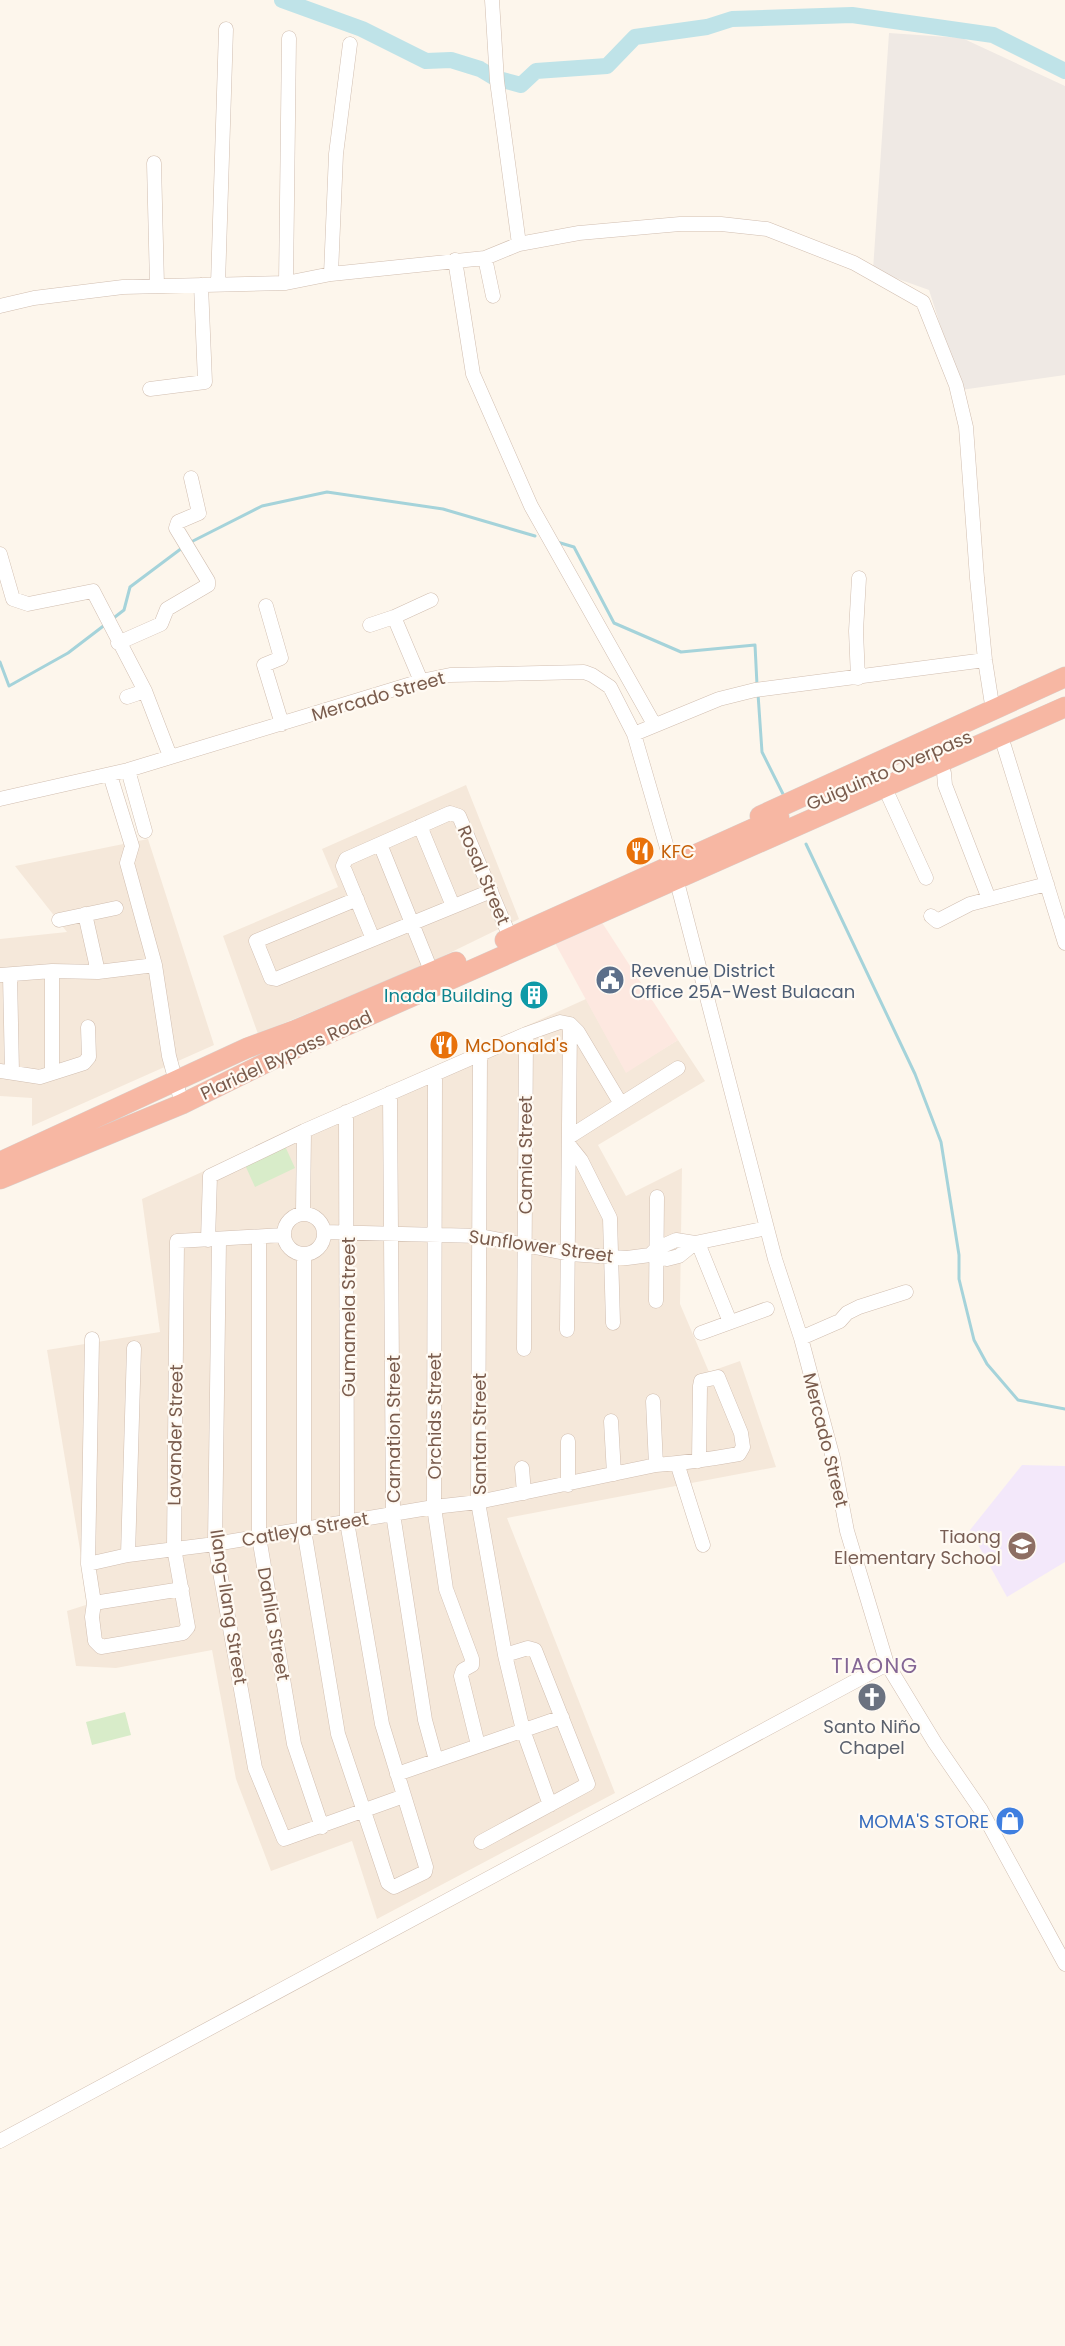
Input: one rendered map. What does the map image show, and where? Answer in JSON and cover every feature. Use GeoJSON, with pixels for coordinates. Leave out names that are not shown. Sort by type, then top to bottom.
{"type":"FeatureCollection","features":[{"type":"Feature","properties":{"kind":"highway"},"geometry":{"type":"LineString","coordinates":[[733,853],[826,824],[944,773],[1065,677]]}},
{"type":"Feature","properties":{"kind":"highway","name":"Guiguinto Overpass"},"geometry":{"type":"LineString","coordinates":[[733,853],[1004,726],[1065,693]]}},
{"type":"Feature","properties":{"kind":"highway","name":"Guiguinto Overpass"},"geometry":{"type":"LineString","coordinates":[[1004,726],[1065,707]]}},
{"type":"Feature","properties":{"kind":"highway"},"geometry":{"type":"LineString","coordinates":[[1004,726],[1065,720]]}},
{"type":"Feature","properties":{"kind":"highway","name":"Plaridel Bypass Road"},"geometry":{"type":"LineString","coordinates":[[0,1179],[182,1104],[300,1046],[674,872],[747,822],[808,792],[1004,726]]}},
{"type":"Feature","properties":{"kind":"highway","name":"Plaridel Bypass Road"},"geometry":{"type":"LineString","coordinates":[[0,1162],[248,1048],[432,973],[510,937],[674,872],[733,853]]}},
{"type":"Feature","properties":{"kind":"street"},"geometry":{"type":"LineString","coordinates":[[492,0],[497,78],[519,244]]}},
{"type":"Feature","properties":{"kind":"street"},"geometry":{"type":"LineString","coordinates":[[218,284],[225,29]]}},
{"type":"Feature","properties":{"kind":"street"},"geometry":{"type":"LineString","coordinates":[[286,283],[289,38]]}},
{"type":"Feature","properties":{"kind":"street"},"geometry":{"type":"LineString","coordinates":[[331,274],[336,154],[350,44]]}},
{"type":"Feature","properties":{"kind":"street"},"geometry":{"type":"LineString","coordinates":[[154,163],[157,285]]}},
{"type":"Feature","properties":{"kind":"street"},"geometry":{"type":"LineString","coordinates":[[0,306],[45,297],[157,285],[286,283],[331,274],[485,258],[519,244],[634,227],[699,223],[750,226],[777,233],[854,263],[923,302],[956,385],[966,427],[967,476],[974,519],[985,660],[1065,943]]}},
{"type":"Feature","properties":{"kind":"street"},"geometry":{"type":"LineString","coordinates":[[485,258],[494,296]]}},
{"type":"Feature","properties":{"kind":"street"},"geometry":{"type":"LineString","coordinates":[[455,260],[473,374],[531,506],[654,724]]}},
{"type":"Feature","properties":{"kind":"street"},"geometry":{"type":"LineString","coordinates":[[150,389],[204,382],[201,285]]}},
{"type":"Feature","properties":{"kind":"street"},"geometry":{"type":"LineString","coordinates":[[118,643],[161,624],[167,609],[208,585],[208,581],[176,528],[178,522],[199,513],[191,478]]}},
{"type":"Feature","properties":{"kind":"street"},"geometry":{"type":"LineString","coordinates":[[0,554],[14,599],[28,604],[93,591],[118,643],[145,691],[170,756]]}},
{"type":"Feature","properties":{"kind":"street"},"geometry":{"type":"LineString","coordinates":[[858,578],[856,630],[858,678]]}},
{"type":"Feature","properties":{"kind":"street"},"geometry":{"type":"LineString","coordinates":[[370,625],[431,600]]}},
{"type":"Feature","properties":{"kind":"street"},"geometry":{"type":"LineString","coordinates":[[266,606],[281,658],[264,665],[282,724]]}},
{"type":"Feature","properties":{"kind":"street"},"geometry":{"type":"LineString","coordinates":[[394,617],[421,681]]}},
{"type":"Feature","properties":{"kind":"street"},"geometry":{"type":"LineString","coordinates":[[634,734],[719,699],[754,690],[985,660]]}},
{"type":"Feature","properties":{"kind":"street","name":"Mercado Street"},"geometry":{"type":"LineString","coordinates":[[0,799],[110,775],[421,681],[450,675],[589,672],[610,687],[634,734],[674,872],[767,1228],[801,1338],[833,1458],[848,1531],[887,1664],[934,1743],[981,1810],[1065,1964]]}},
{"type":"Feature","properties":{"kind":"street"},"geometry":{"type":"LineString","coordinates":[[127,697],[145,691]]}},
{"type":"Feature","properties":{"kind":"street"},"geometry":{"type":"LineString","coordinates":[[128,770],[146,831]]}},
{"type":"Feature","properties":{"kind":"street"},"geometry":{"type":"LineString","coordinates":[[944,773],[945,785],[989,899]]}},
{"type":"Feature","properties":{"kind":"street"},"geometry":{"type":"LineString","coordinates":[[110,775],[132,846],[127,863],[155,965],[174,1082],[182,1104]]}},
{"type":"Feature","properties":{"kind":"street"},"geometry":{"type":"LineString","coordinates":[[889,797],[926,878]]}},
{"type":"Feature","properties":{"kind":"street","name":"Rosal Street"},"geometry":{"type":"LineString","coordinates":[[420,826],[450,813],[456,813],[510,937]]}},
{"type":"Feature","properties":{"kind":"street"},"geometry":{"type":"LineString","coordinates":[[374,939],[344,862],[346,859],[420,826],[453,906]]}},
{"type":"Feature","properties":{"kind":"street"},"geometry":{"type":"LineString","coordinates":[[380,844],[432,973]]}},
{"type":"Feature","properties":{"kind":"street"},"geometry":{"type":"LineString","coordinates":[[931,916],[938,921],[970,904],[1047,884]]}},
{"type":"Feature","properties":{"kind":"street"},"geometry":{"type":"LineString","coordinates":[[357,899],[256,941],[271,978],[276,979],[490,891]]}},
{"type":"Feature","properties":{"kind":"street"},"geometry":{"type":"LineString","coordinates":[[59,920],[116,908]]}},
{"type":"Feature","properties":{"kind":"street"},"geometry":{"type":"LineString","coordinates":[[85,914],[98,972]]}},
{"type":"Feature","properties":{"kind":"street"},"geometry":{"type":"LineString","coordinates":[[88,1028],[88,1060],[40,1077],[6,1072],[5,975],[52,971],[98,972],[155,965]]}},
{"type":"Feature","properties":{"kind":"street"},"geometry":{"type":"LineString","coordinates":[[51,1072],[52,971]]}},
{"type":"Feature","properties":{"kind":"street"},"geometry":{"type":"LineString","coordinates":[[303,1213],[304,1131],[526,1034],[561,1022],[570,1024],[578,1032],[621,1104]]}},
{"type":"Feature","properties":{"kind":"street"},"geometry":{"type":"LineString","coordinates":[[567,1330],[570,1254],[570,1024]]}},
{"type":"Feature","properties":{"kind":"street","name":"Camia Street"},"geometry":{"type":"LineString","coordinates":[[524,1349],[526,1034]]}},
{"type":"Feature","properties":{"kind":"street","name":"Santan Street"},"geometry":{"type":"LineString","coordinates":[[480,1054],[478,1502],[505,1655],[523,1730],[550,1805]]}},
{"type":"Feature","properties":{"kind":"street"},"geometry":{"type":"LineString","coordinates":[[569,1141],[621,1104],[678,1068]]}},
{"type":"Feature","properties":{"kind":"street","name":"Orchids Street"},"geometry":{"type":"LineString","coordinates":[[435,1074],[434,1507],[446,1589],[472,1659],[472,1665],[463,1670],[461,1676],[478,1745]]}},
{"type":"Feature","properties":{"kind":"street","name":"Carnation Street"},"geometry":{"type":"LineString","coordinates":[[390,1093],[393,1514],[425,1720],[436,1760]]}},
{"type":"Feature","properties":{"kind":"street","name":"Gumamela Street"},"geometry":{"type":"LineString","coordinates":[[346,1112],[347,1522],[382,1724],[426,1868],[425,1872],[394,1887],[388,1883],[362,1812]]}},
{"type":"Feature","properties":{"kind":"street","name":"Ilang-Ilang Street"},"geometry":{"type":"LineString","coordinates":[[304,1131],[210,1176],[214,1240],[215,1544],[255,1768],[281,1838],[287,1839],[404,1796]]}},
{"type":"Feature","properties":{"kind":"street"},"geometry":{"type":"LineString","coordinates":[[569,1141],[610,1218],[613,1323]]}},
{"type":"Feature","properties":{"kind":"street"},"geometry":{"type":"LineString","coordinates":[[656,1301],[654,1254],[657,1197]]}},
{"type":"Feature","properties":{"kind":"street"},"geometry":{"type":"LineString","coordinates":[[303,1213],[320,1221],[324,1232],[316,1250],[304,1255],[288,1247],[283,1235],[286,1223],[303,1213]]}},
{"type":"Feature","properties":{"kind":"street","name":"Sunflower Street"},"geometry":{"type":"LineString","coordinates":[[324,1232],[480,1236],[570,1254],[627,1258],[654,1254],[667,1259],[680,1256],[697,1243],[767,1228]]}},
{"type":"Feature","properties":{"kind":"street"},"geometry":{"type":"LineString","coordinates":[[214,1240],[283,1235]]}},
{"type":"Feature","properties":{"kind":"street","name":"Dahlia Street"},"geometry":{"type":"LineString","coordinates":[[259,1237],[259,1537],[294,1744],[322,1827]]}},
{"type":"Feature","properties":{"kind":"street","name":"Lavander Street"},"geometry":{"type":"LineString","coordinates":[[94,1603],[92,1617],[95,1641],[101,1647],[183,1633],[188,1627],[174,1548],[177,1241],[214,1240]]}},
{"type":"Feature","properties":{"kind":"street"},"geometry":{"type":"LineString","coordinates":[[697,1243],[730,1322]]}},
{"type":"Feature","properties":{"kind":"street"},"geometry":{"type":"LineString","coordinates":[[304,1255],[304,1530],[338,1734],[362,1812]]}},
{"type":"Feature","properties":{"kind":"street"},"geometry":{"type":"LineString","coordinates":[[801,1338],[840,1321],[859,1307],[906,1292]]}},
{"type":"Feature","properties":{"kind":"street"},"geometry":{"type":"LineString","coordinates":[[701,1333],[767,1309]]}},
{"type":"Feature","properties":{"kind":"street"},"geometry":{"type":"LineString","coordinates":[[92,1339],[88,1564],[94,1603],[182,1589]]}},
{"type":"Feature","properties":{"kind":"street"},"geometry":{"type":"LineString","coordinates":[[128,1555],[134,1348]]}},
{"type":"Feature","properties":{"kind":"street","name":"Catleya Street"},"geometry":{"type":"LineString","coordinates":[[88,1564],[128,1555],[215,1544],[434,1507],[478,1502],[656,1465],[677,1464],[699,1461],[739,1454],[743,1447],[741,1433],[718,1377],[701,1381],[699,1461]]}},
{"type":"Feature","properties":{"kind":"street"},"geometry":{"type":"LineString","coordinates":[[653,1401],[656,1465]]}},
{"type":"Feature","properties":{"kind":"street"},"geometry":{"type":"LineString","coordinates":[[611,1421],[614,1474]]}},
{"type":"Feature","properties":{"kind":"street"},"geometry":{"type":"LineString","coordinates":[[568,1441],[568,1485]]}},
{"type":"Feature","properties":{"kind":"street"},"geometry":{"type":"LineString","coordinates":[[677,1464],[703,1545]]}},
{"type":"Feature","properties":{"kind":"street"},"geometry":{"type":"LineString","coordinates":[[522,1467],[524,1493]]}},
{"type":"Feature","properties":{"kind":"street"},"geometry":{"type":"LineString","coordinates":[[481,1842],[588,1784],[535,1650],[528,1648],[505,1655]]}},
{"type":"Feature","properties":{"kind":"street"},"geometry":{"type":"LineString","coordinates":[[0,2141],[887,1664]]}},
{"type":"Feature","properties":{"kind":"street"},"geometry":{"type":"LineString","coordinates":[[397,1774],[562,1717]]}},
{"type":"Feature","properties":{"kind":"shaded area"},"geometry":{"type":"Polygon","coordinates":[[[889,33],[962,38],[1065,86],[1065,375],[961,390],[929,290],[873,270],[889,33]]]}},
{"type":"Feature","properties":{"kind":"shaded area"},"geometry":{"type":"Polygon","coordinates":[[[466,785],[519,919],[429,963],[258,1034],[223,936],[338,887],[322,849],[466,785]]]}},
{"type":"Feature","properties":{"kind":"shaded area"},"geometry":{"type":"Polygon","coordinates":[[[148,839],[214,1045],[32,1126],[32,1098],[0,1096],[0,939],[67,932],[15,866],[148,839]]]}},
{"type":"Feature","properties":{"kind":"shaded area"},"geometry":{"type":"Polygon","coordinates":[[[601,921],[678,1040],[626,1073],[555,943],[601,921]]]}},
{"type":"Feature","properties":{"kind":"shaded area"},"geometry":{"type":"Polygon","coordinates":[[[586,999],[626,1072],[678,1040],[705,1081],[598,1145],[626,1196],[682,1168],[680,1304],[709,1372],[740,1361],[776,1467],[507,1518],[615,1793],[377,1919],[352,1841],[271,1871],[236,1779],[212,1650],[116,1668],[76,1666],[67,1611],[89,1604],[47,1350],[160,1332],[142,1199],[586,999]]]}},
{"type":"Feature","properties":{"kind":"shaded area","name":"Tiaong Elementary School"},"geometry":{"type":"Polygon","coordinates":[[[1022,1465],[1065,1466],[1065,1562],[1007,1597],[970,1530],[1022,1465]]]}},
{"type":"Feature","properties":{"kind":"green space"},"geometry":{"type":"Polygon","coordinates":[[[285,1146],[295,1168],[255,1187],[245,1165],[285,1146]]]}},
{"type":"Feature","properties":{"kind":"green space"},"geometry":{"type":"Polygon","coordinates":[[[125,1712],[131,1735],[92,1745],[86,1722],[125,1712]]]}},
{"type":"Feature","properties":{"kind":"waterway"},"geometry":{"type":"LineString","coordinates":[[282,0],[362,29],[426,61],[451,60],[480,69],[495,78],[521,85],[536,71],[607,66],[635,37],[707,27],[732,19],[852,15],[993,35],[1065,71]]}},
{"type":"Feature","properties":{"kind":"waterway"},"geometry":{"type":"LineString","coordinates":[[189,543],[262,506],[327,492],[443,509],[535,536]]}},
{"type":"Feature","properties":{"kind":"waterway"},"geometry":{"type":"LineString","coordinates":[[557,542],[574,547],[614,623],[681,652],[755,645],[757,685]]}},
{"type":"Feature","properties":{"kind":"waterway"},"geometry":{"type":"LineString","coordinates":[[111,620],[124,610],[130,587],[182,548]]}},
{"type":"Feature","properties":{"kind":"waterway"},"geometry":{"type":"LineString","coordinates":[[0,662],[9,686],[68,653],[106,624]]}},
{"type":"Feature","properties":{"kind":"waterway"},"geometry":{"type":"LineString","coordinates":[[758,694],[762,752],[784,796]]}},
{"type":"Feature","properties":{"kind":"waterway"},"geometry":{"type":"LineString","coordinates":[[806,844],[915,1074],[941,1142],[959,1255],[959,1279],[974,1340],[987,1364],[1018,1400],[1065,1409]]}},
{"type":"Feature","properties":{"kind":"place","name":"KFC"},"geometry":{"type":"Point","coordinates":[640,851]}},
{"type":"Feature","properties":{"kind":"place","name":"Revenue District Office 25A-West Bulacan"},"geometry":{"type":"Point","coordinates":[610,980]}},
{"type":"Feature","properties":{"kind":"place","name":"Inada Building"},"geometry":{"type":"Point","coordinates":[534,995]}},
{"type":"Feature","properties":{"kind":"place","name":"McDonald's"},"geometry":{"type":"Point","coordinates":[444,1045]}},
{"type":"Feature","properties":{"kind":"place","name":"Tiaong Elementary School"},"geometry":{"type":"Point","coordinates":[1022,1546]}},
{"type":"Feature","properties":{"kind":"place","name":"Santo Niño Chapel"},"geometry":{"type":"Point","coordinates":[872,1697]}},
{"type":"Feature","properties":{"kind":"place","name":"MOMA'S STORE"},"geometry":{"type":"Point","coordinates":[1010,1821]}},
{"type":"Feature","properties":{"kind":"district","name":"TIAONG"},"geometry":{"type":"Point","coordinates":[875,1665]}}]}
